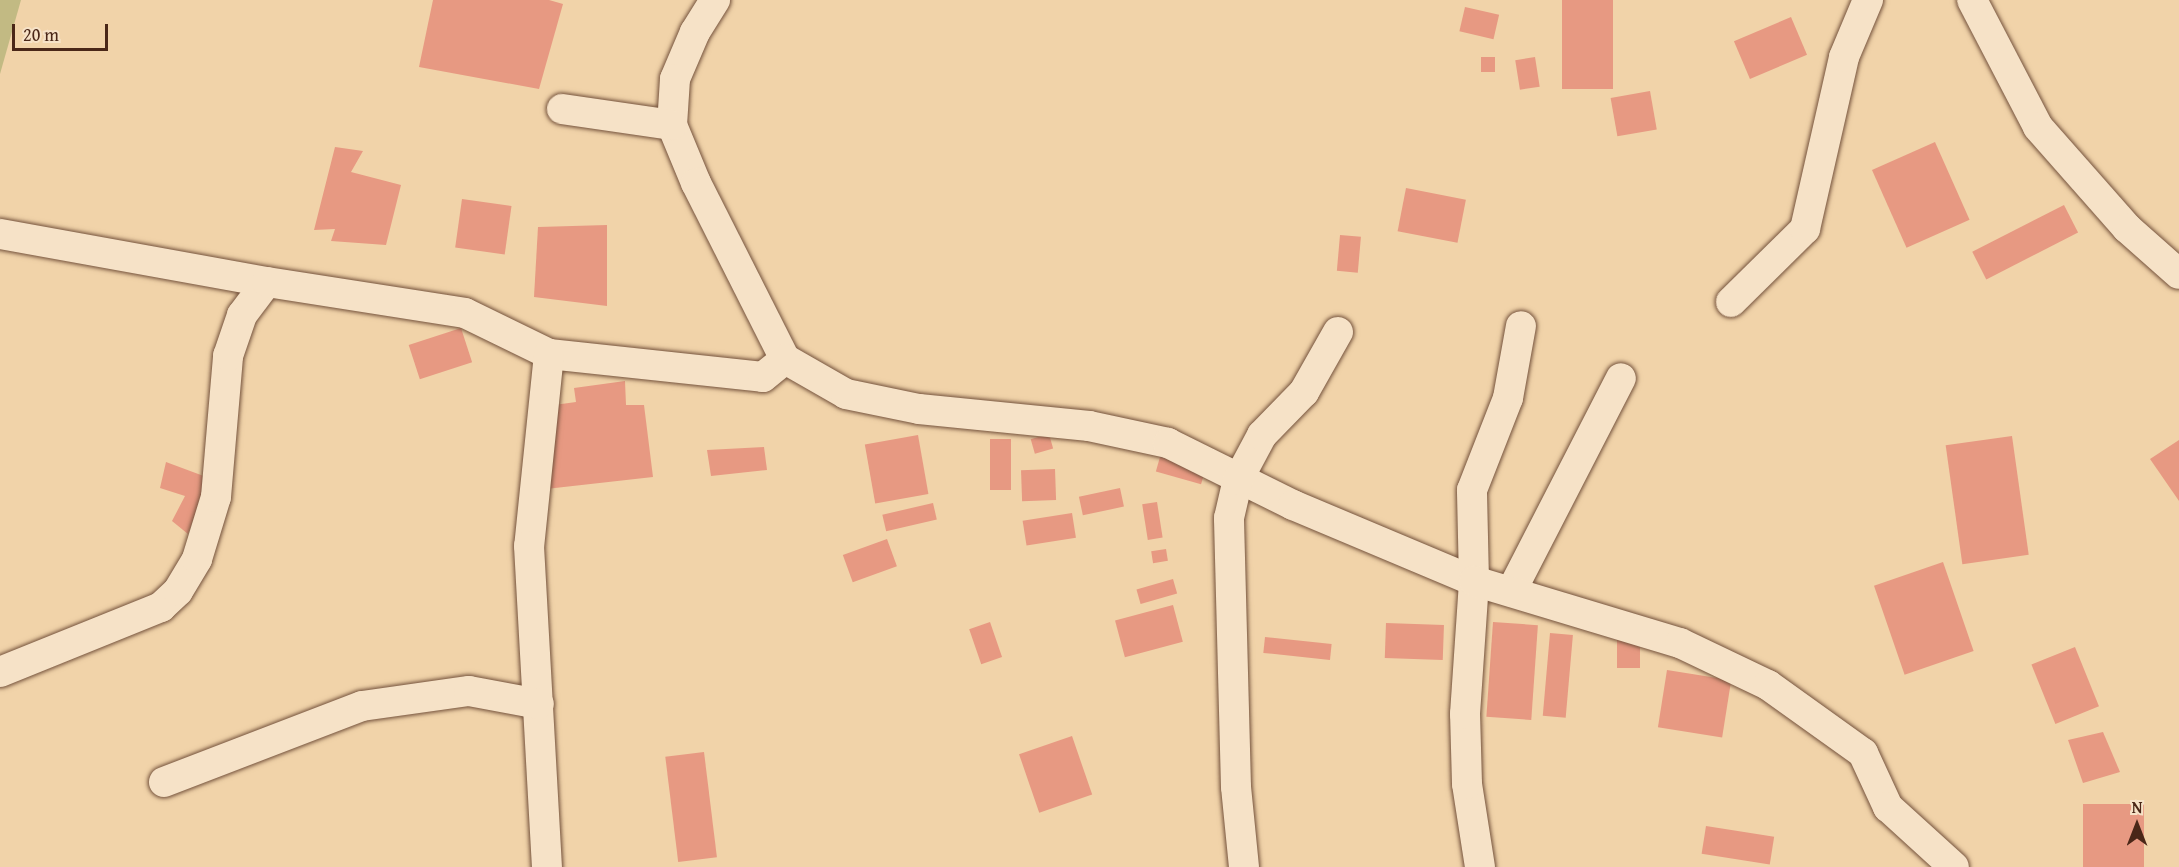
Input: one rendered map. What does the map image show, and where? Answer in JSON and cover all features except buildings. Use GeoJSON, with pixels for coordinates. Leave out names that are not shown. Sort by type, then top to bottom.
{"type":"FeatureCollection","features":[{"type":"Feature","properties":{"kind":"street"},"geometry":{"type":"LineString","coordinates":[[715,0],[695,32],[675,79],[672,125],[696,183],[785,359],[846,394],[919,409],[1089,426],[1168,443],[1239,480],[1474,581],[1512,590],[1680,643],[1768,685],[1863,753],[1888,807],[1954,867]]}},
{"type":"Feature","properties":{"kind":"street"},"geometry":{"type":"LineString","coordinates":[[1731,302],[1805,229],[1844,57],[1868,0]]}},
{"type":"Feature","properties":{"kind":"street"},"geometry":{"type":"LineString","coordinates":[[1972,0],[2038,127],[2127,228],[2179,274]]}},
{"type":"Feature","properties":{"kind":"street"},"geometry":{"type":"LineString","coordinates":[[562,109],[672,125]]}},
{"type":"Feature","properties":{"kind":"street"},"geometry":{"type":"LineString","coordinates":[[0,234],[267,282],[465,313],[549,354],[763,377],[785,359]]}},
{"type":"Feature","properties":{"kind":"street"},"geometry":{"type":"LineString","coordinates":[[0,672],[161,607],[178,591],[197,559],[216,497],[228,356],[242,315],[267,282]]}},
{"type":"Feature","properties":{"kind":"street"},"geometry":{"type":"LineString","coordinates":[[1480,867],[1467,784],[1465,714],[1474,581],[1472,490],[1508,398],[1521,327]]}},
{"type":"Feature","properties":{"kind":"street"},"geometry":{"type":"LineString","coordinates":[[1244,867],[1236,787],[1229,518],[1239,480],[1262,435],[1304,392],[1338,332]]}},
{"type":"Feature","properties":{"kind":"street"},"geometry":{"type":"LineString","coordinates":[[547,867],[529,546],[549,354]]}},
{"type":"Feature","properties":{"kind":"street"},"geometry":{"type":"LineString","coordinates":[[1512,590],[1621,378]]}},
{"type":"Feature","properties":{"kind":"street"},"geometry":{"type":"LineString","coordinates":[[164,782],[362,706],[469,691],[539,704]]}},
{"type":"Feature","properties":{"kind":"shaded area"},"geometry":{"type":"Polygon","coordinates":[[[0,0],[21,0],[0,74],[0,0]]]}}]}
